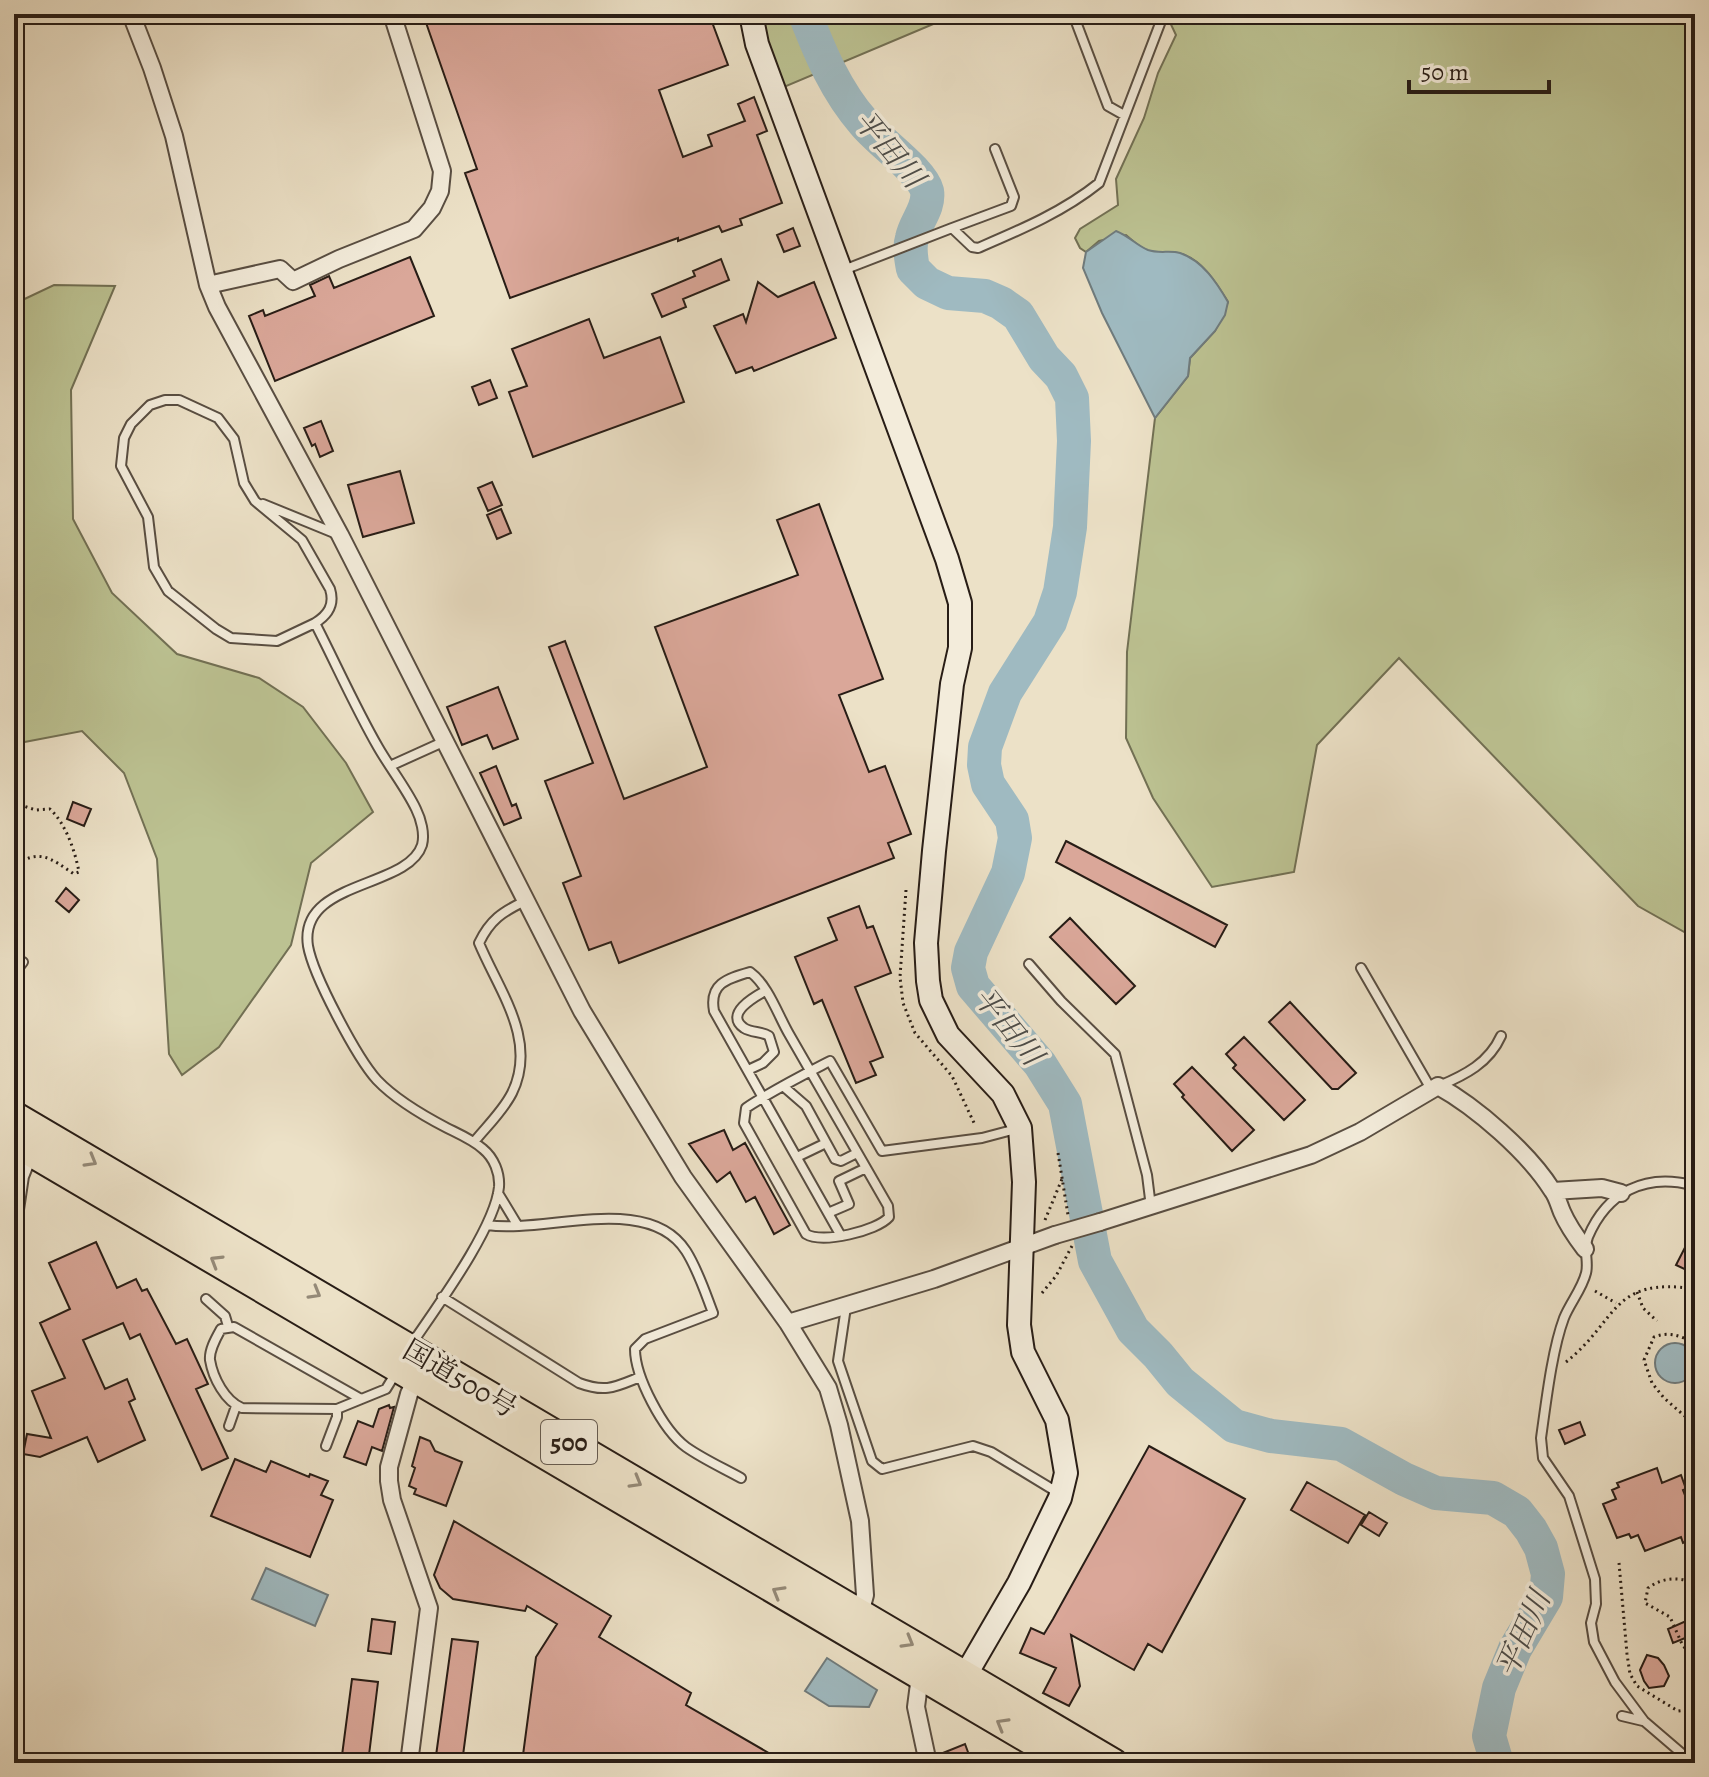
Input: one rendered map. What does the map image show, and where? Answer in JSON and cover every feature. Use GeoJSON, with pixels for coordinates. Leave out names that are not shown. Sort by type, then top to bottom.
{"type":"FeatureCollection","features":[{"type":"Feature","properties":{"kind":"highway","name":"国道500号"},"geometry":{"type":"LineString","coordinates":[[14,1116],[920,1676],[961,1687],[1113,1763]]}},
{"type":"Feature","properties":{"kind":"highway","name":"国道500号"},"geometry":{"type":"LineString","coordinates":[[22,1146],[860,1614],[1070,1763]]}},
{"type":"Feature","properties":{"kind":"street"},"geometry":{"type":"LineString","coordinates":[[131,14],[174,136],[208,285],[217,307],[340,535],[582,1011],[683,1177],[788,1323],[828,1388],[860,1521],[865,1595],[860,1614]]}},
{"type":"Feature","properties":{"kind":"street"},"geometry":{"type":"LineString","coordinates":[[208,285],[280,269],[293,281],[414,229],[432,208],[440,191],[442,171],[392,14]]}},
{"type":"Feature","properties":{"kind":"street"},"geometry":{"type":"LineString","coordinates":[[751,14],[757,44],[845,270],[960,603],[960,648],[952,684],[926,943],[931,1000],[948,1035],[1003,1094],[1020,1128],[1024,1182],[1019,1325],[1023,1352],[1057,1420],[1066,1473],[1061,1494],[1019,1583],[961,1687]]}},
{"type":"Feature","properties":{"kind":"street"},"geometry":{"type":"LineString","coordinates":[[788,1323],[934,1279],[1023,1245],[1048,1231],[1100,1222],[1311,1155],[1360,1132],[1435,1087],[1460,1098],[1492,1124],[1553,1191],[1569,1226],[1585,1249]]}},
{"type":"Feature","properties":{"kind":"street"},"geometry":{"type":"LineString","coordinates":[[14,1216],[22,1146]]}},
{"type":"Feature","properties":{"kind":"street"},"geometry":{"type":"LineString","coordinates":[[1553,1191],[1602,1188],[1621,1193]]}},
{"type":"Feature","properties":{"kind":"street"},"geometry":{"type":"LineString","coordinates":[[409,1763],[429,1608],[392,1500],[389,1467],[412,1364]]}},
{"type":"Feature","properties":{"kind":"street"},"geometry":{"type":"LineString","coordinates":[[920,1676],[916,1707],[928,1763]]}},
{"type":"Feature","properties":{"kind":"lane"},"geometry":{"type":"LineString","coordinates":[[1073,14],[1108,106],[1124,115]]}},
{"type":"Feature","properties":{"kind":"lane"},"geometry":{"type":"LineString","coordinates":[[952,228],[972,247],[978,248],[1036,222],[1082,197],[1099,183],[1161,21],[1158,14]]}},
{"type":"Feature","properties":{"kind":"lane"},"geometry":{"type":"LineString","coordinates":[[845,270],[1011,206],[1014,197],[995,149]]}},
{"type":"Feature","properties":{"kind":"lane"},"geometry":{"type":"LineString","coordinates":[[179,400],[210,413],[227,428],[234,439],[244,483],[255,501],[302,540],[324,576],[333,597],[327,614],[315,623],[277,641],[231,638],[168,591],[154,567],[150,526],[144,508],[122,471],[121,458],[127,430],[150,405],[179,400]]}},
{"type":"Feature","properties":{"kind":"lane"},"geometry":{"type":"LineString","coordinates":[[255,501],[340,535]]}},
{"type":"Feature","properties":{"kind":"lane"},"geometry":{"type":"LineString","coordinates":[[315,623],[390,766],[417,810],[423,831],[422,845],[411,860],[323,905],[310,922],[308,945],[317,972],[355,1049],[377,1080],[400,1100],[485,1151],[496,1166],[498,1192],[487,1225],[442,1297],[412,1364],[386,1389],[337,1409],[242,1408],[224,1394],[210,1360],[215,1339],[221,1329],[234,1327],[361,1399]]}},
{"type":"Feature","properties":{"kind":"lane"},"geometry":{"type":"LineString","coordinates":[[390,766],[443,742]]}},
{"type":"Feature","properties":{"kind":"lane"},"geometry":{"type":"LineString","coordinates":[[474,1142],[511,1096],[519,1076],[520,1040],[512,1011],[479,943],[487,925],[500,913],[525,901]]}},
{"type":"Feature","properties":{"kind":"lane"},"geometry":{"type":"LineString","coordinates":[[14,974],[23,962]]}},
{"type":"Feature","properties":{"kind":"lane"},"geometry":{"type":"LineString","coordinates":[[1029,964],[1061,1001],[1115,1054],[1147,1175],[1151,1207]]}},
{"type":"Feature","properties":{"kind":"lane"},"geometry":{"type":"LineString","coordinates":[[1361,968],[1435,1087],[1475,1068],[1489,1057],[1501,1036]]}},
{"type":"Feature","properties":{"kind":"lane"},"geometry":{"type":"LineString","coordinates":[[841,1236],[764,1096],[714,1011],[712,998],[718,986],[750,972],[756,977],[765,991],[811,1071],[857,1153],[888,1206],[889,1217],[883,1224],[841,1236],[815,1240],[806,1234],[744,1123],[746,1108],[764,1096],[811,1071],[830,1061],[882,1151],[982,1138],[1020,1128]]}},
{"type":"Feature","properties":{"kind":"lane"},"geometry":{"type":"LineString","coordinates":[[748,1070],[763,1063],[774,1052],[769,1036],[741,1026],[738,1017],[740,1009],[749,1000],[765,991]]}},
{"type":"Feature","properties":{"kind":"lane"},"geometry":{"type":"LineString","coordinates":[[783,1086],[806,1106],[835,1159],[841,1161],[857,1153]]}},
{"type":"Feature","properties":{"kind":"lane"},"geometry":{"type":"LineString","coordinates":[[797,1157],[826,1143]]}},
{"type":"Feature","properties":{"kind":"lane"},"geometry":{"type":"LineString","coordinates":[[828,1213],[849,1204],[839,1181],[866,1168]]}},
{"type":"Feature","properties":{"kind":"lane"},"geometry":{"type":"LineString","coordinates":[[1693,1763],[1644,1721],[1615,1682],[1594,1642],[1591,1623],[1596,1604],[1595,1579],[1569,1496],[1543,1458],[1541,1438],[1564,1319],[1587,1271],[1585,1249],[1588,1236],[1621,1193],[1640,1184],[1674,1181],[1692,1185],[1695,1179]]}},
{"type":"Feature","properties":{"kind":"lane"},"geometry":{"type":"LineString","coordinates":[[498,1192],[518,1226]]}},
{"type":"Feature","properties":{"kind":"lane"},"geometry":{"type":"LineString","coordinates":[[487,1225],[507,1228],[615,1219],[649,1223],[671,1233],[685,1249],[713,1313],[645,1339],[635,1349],[635,1363],[675,1437],[741,1478]]}},
{"type":"Feature","properties":{"kind":"lane"},"geometry":{"type":"LineString","coordinates":[[442,1297],[579,1383],[597,1390],[610,1389],[640,1377]]}},
{"type":"Feature","properties":{"kind":"lane"},"geometry":{"type":"LineString","coordinates":[[206,1299],[225,1316],[228,1326]]}},
{"type":"Feature","properties":{"kind":"lane"},"geometry":{"type":"LineString","coordinates":[[846,1307],[838,1361],[872,1461],[882,1469],[973,1446],[991,1452],[1061,1494]]}},
{"type":"Feature","properties":{"kind":"lane"},"geometry":{"type":"LineString","coordinates":[[229,1426],[236,1406]]}},
{"type":"Feature","properties":{"kind":"lane"},"geometry":{"type":"LineString","coordinates":[[326,1446],[337,1409]]}},
{"type":"Feature","properties":{"kind":"lane"},"geometry":{"type":"LineString","coordinates":[[1622,1716],[1644,1721]]}},
{"type":"Feature","properties":{"kind":"path"},"geometry":{"type":"LineString","coordinates":[[14,803],[36,810],[50,809],[55,814],[72,845],[79,872],[74,874],[53,861],[34,855],[27,856],[14,866]]}},
{"type":"Feature","properties":{"kind":"path"},"geometry":{"type":"LineString","coordinates":[[1048,1231],[1062,1179]]}},
{"type":"Feature","properties":{"kind":"path"},"geometry":{"type":"LineString","coordinates":[[1581,1283],[1618,1304]]}},
{"type":"Feature","properties":{"kind":"path"},"geometry":{"type":"LineString","coordinates":[[1553,1370],[1577,1353],[1629,1294],[1663,1287],[1695,1289]]}},
{"type":"Feature","properties":{"kind":"path"},"geometry":{"type":"LineString","coordinates":[[1637,1292],[1643,1308],[1657,1321]]}},
{"type":"Feature","properties":{"kind":"path"},"geometry":{"type":"LineString","coordinates":[[1695,1343],[1678,1334],[1663,1334],[1654,1337],[1644,1360],[1652,1383],[1695,1425]]}},
{"type":"Feature","properties":{"kind":"path"},"geometry":{"type":"LineString","coordinates":[[1685,1416],[1695,1399]]}},
{"type":"Feature","properties":{"kind":"path"},"geometry":{"type":"LineString","coordinates":[[1619,1563],[1630,1674],[1637,1686],[1678,1711],[1695,1709]]}},
{"type":"Feature","properties":{"kind":"path"},"geometry":{"type":"LineString","coordinates":[[1695,1583],[1675,1579],[1656,1583],[1648,1588],[1645,1603],[1670,1617],[1682,1644],[1695,1662]]}},
{"type":"Feature","properties":{"kind":"green space"},"geometry":{"type":"Polygon","coordinates":[[[761,14],[957,14],[784,87],[762,31],[761,14]]]}},
{"type":"Feature","properties":{"kind":"green space"},"geometry":{"type":"Polygon","coordinates":[[[1166,14],[1695,14],[1695,938],[1638,906],[1399,658],[1317,745],[1294,872],[1212,887],[1153,798],[1126,738],[1127,652],[1155,418],[1188,376],[1190,358],[1215,331],[1228,302],[1208,273],[1187,256],[1154,253],[1126,235],[1099,241],[1086,252],[1075,238],[1080,229],[1118,205],[1116,179],[1176,35],[1166,14]]]}},
{"type":"Feature","properties":{"kind":"green space"},"geometry":{"type":"Polygon","coordinates":[[[54,285],[115,286],[71,390],[73,519],[112,593],[177,654],[259,678],[303,707],[346,763],[373,812],[311,863],[291,945],[219,1047],[182,1075],[169,1054],[157,859],[124,773],[82,731],[14,744],[14,304],[54,285]]]}},
{"type":"Feature","properties":{"kind":"water"},"geometry":{"type":"Polygon","coordinates":[[[1116,231],[1148,250],[1176,252],[1196,261],[1228,302],[1225,315],[1215,331],[1190,358],[1188,376],[1155,418],[1083,268],[1086,252],[1116,231]]]}},
{"type":"Feature","properties":{"kind":"water"},"geometry":{"type":"Polygon","coordinates":[[[1675,1343],[1689,1349],[1695,1363],[1689,1377],[1675,1383],[1661,1377],[1655,1363],[1661,1349],[1675,1343]]]}},
{"type":"Feature","properties":{"kind":"water"},"geometry":{"type":"Polygon","coordinates":[[[266,1568],[328,1595],[315,1626],[252,1599],[266,1568]]]}},
{"type":"Feature","properties":{"kind":"water"},"geometry":{"type":"Polygon","coordinates":[[[827,1658],[877,1690],[869,1707],[829,1706],[805,1691],[827,1658]]]}},
{"type":"Feature","properties":{"kind":"building"},"geometry":{"type":"Polygon","coordinates":[[[423,14],[709,14],[728,65],[659,90],[683,157],[712,146],[708,135],[745,121],[738,104],[754,97],[767,131],[757,135],[782,203],[740,219],[742,225],[722,232],[719,226],[678,241],[678,238],[510,298],[465,173],[477,169],[423,14]]]}},
{"type":"Feature","properties":{"kind":"building"},"geometry":{"type":"Polygon","coordinates":[[[793,228],[800,246],[784,252],[777,235],[793,228]]]}},
{"type":"Feature","properties":{"kind":"building"},"geometry":{"type":"Polygon","coordinates":[[[410,257],[434,316],[275,381],[249,316],[263,310],[265,316],[315,296],[310,285],[329,276],[334,288],[410,257]]]}},
{"type":"Feature","properties":{"kind":"building"},"geometry":{"type":"Polygon","coordinates":[[[721,259],[729,280],[683,299],[686,307],[662,317],[652,294],[695,276],[693,271],[721,259]]]}},
{"type":"Feature","properties":{"kind":"building"},"geometry":{"type":"Polygon","coordinates":[[[758,282],[778,297],[814,282],[836,338],[754,371],[752,367],[736,373],[714,326],[743,314],[746,322],[758,282]]]}},
{"type":"Feature","properties":{"kind":"building"},"geometry":{"type":"Polygon","coordinates":[[[589,319],[604,358],[660,337],[684,402],[533,457],[509,392],[527,386],[512,349],[589,319]]]}},
{"type":"Feature","properties":{"kind":"building"},"geometry":{"type":"Polygon","coordinates":[[[490,380],[497,398],[479,405],[472,387],[490,380]]]}},
{"type":"Feature","properties":{"kind":"building"},"geometry":{"type":"Polygon","coordinates":[[[321,421],[333,451],[320,457],[304,428],[321,421]]]}},
{"type":"Feature","properties":{"kind":"building"},"geometry":{"type":"Polygon","coordinates":[[[400,471],[414,523],[363,537],[348,485],[400,471]]]}},
{"type":"Feature","properties":{"kind":"building"},"geometry":{"type":"Polygon","coordinates":[[[492,482],[502,505],[488,511],[478,488],[492,482]]]}},
{"type":"Feature","properties":{"kind":"building"},"geometry":{"type":"Polygon","coordinates":[[[819,504],[883,679],[839,695],[869,772],[885,766],[911,834],[888,843],[894,858],[619,963],[611,942],[589,950],[563,883],[581,876],[545,781],[593,763],[549,647],[565,641],[624,799],[707,767],[655,627],[798,575],[777,520],[819,504]]]}},
{"type":"Feature","properties":{"kind":"building"},"geometry":{"type":"Polygon","coordinates":[[[501,509],[511,533],[497,539],[487,515],[501,509]]]}},
{"type":"Feature","properties":{"kind":"building"},"geometry":{"type":"Polygon","coordinates":[[[498,687],[518,739],[493,749],[487,735],[462,745],[447,707],[498,687]]]}},
{"type":"Feature","properties":{"kind":"building"},"geometry":{"type":"Polygon","coordinates":[[[496,766],[512,806],[516,804],[521,818],[504,825],[480,773],[496,766]]]}},
{"type":"Feature","properties":{"kind":"building"},"geometry":{"type":"Polygon","coordinates":[[[73,802],[91,809],[84,826],[67,819],[73,802]]]}},
{"type":"Feature","properties":{"kind":"building"},"geometry":{"type":"Polygon","coordinates":[[[1066,841],[1227,925],[1215,947],[1056,862],[1066,841]]]}},
{"type":"Feature","properties":{"kind":"building"},"geometry":{"type":"Polygon","coordinates":[[[66,888],[79,900],[69,912],[56,901],[66,888]]]}},
{"type":"Feature","properties":{"kind":"building"},"geometry":{"type":"Polygon","coordinates":[[[859,906],[867,928],[873,926],[891,973],[855,987],[883,1057],[870,1062],[876,1075],[856,1083],[822,1000],[814,1004],[795,957],[837,940],[828,918],[859,906]]]}},
{"type":"Feature","properties":{"kind":"building"},"geometry":{"type":"Polygon","coordinates":[[[1070,918],[1135,986],[1116,1004],[1050,937],[1070,918]]]}},
{"type":"Feature","properties":{"kind":"building"},"geometry":{"type":"Polygon","coordinates":[[[1290,1002],[1356,1073],[1338,1089],[1332,1089],[1269,1022],[1290,1002]]]}},
{"type":"Feature","properties":{"kind":"building"},"geometry":{"type":"Polygon","coordinates":[[[1244,1037],[1305,1100],[1284,1120],[1233,1068],[1236,1065],[1226,1054],[1244,1037]]]}},
{"type":"Feature","properties":{"kind":"building"},"geometry":{"type":"Polygon","coordinates":[[[1192,1067],[1254,1130],[1232,1151],[1182,1097],[1184,1095],[1174,1084],[1192,1067]]]}},
{"type":"Feature","properties":{"kind":"building"},"geometry":{"type":"Polygon","coordinates":[[[724,1130],[733,1150],[745,1143],[790,1225],[774,1234],[755,1197],[746,1202],[730,1172],[717,1182],[689,1144],[724,1130]]]}},
{"type":"Feature","properties":{"kind":"building"},"geometry":{"type":"Polygon","coordinates":[[[1695,1228],[1695,1274],[1676,1265],[1695,1228]]]}},
{"type":"Feature","properties":{"kind":"building"},"geometry":{"type":"Polygon","coordinates":[[[96,1242],[117,1288],[136,1279],[142,1291],[147,1289],[176,1344],[187,1339],[208,1384],[196,1389],[228,1458],[202,1470],[140,1334],[130,1339],[123,1323],[83,1340],[105,1389],[127,1379],[135,1399],[129,1402],[145,1440],[98,1462],[87,1437],[40,1457],[23,1454],[27,1434],[51,1438],[32,1391],[65,1378],[40,1323],[70,1309],[49,1263],[96,1242]]]}},
{"type":"Feature","properties":{"kind":"building"},"geometry":{"type":"Polygon","coordinates":[[[389,1405],[390,1408],[394,1407],[382,1451],[372,1447],[366,1465],[344,1457],[358,1421],[373,1427],[379,1409],[389,1405]]]}},
{"type":"Feature","properties":{"kind":"building"},"geometry":{"type":"Polygon","coordinates":[[[1580,1422],[1585,1435],[1565,1444],[1559,1430],[1580,1422]]]}},
{"type":"Feature","properties":{"kind":"building"},"geometry":{"type":"Polygon","coordinates":[[[420,1437],[430,1441],[435,1451],[462,1462],[446,1506],[414,1494],[416,1489],[409,1486],[420,1437]]]}},
{"type":"Feature","properties":{"kind":"building"},"geometry":{"type":"Polygon","coordinates":[[[1149,1446],[1245,1499],[1162,1652],[1148,1644],[1134,1670],[1071,1635],[1080,1686],[1069,1706],[1043,1693],[1056,1668],[1020,1653],[1031,1628],[1044,1634],[1149,1446]]]}},
{"type":"Feature","properties":{"kind":"building"},"geometry":{"type":"Polygon","coordinates":[[[235,1459],[266,1472],[271,1461],[309,1477],[310,1474],[328,1481],[321,1495],[333,1500],[310,1557],[211,1516],[235,1459]]]}},
{"type":"Feature","properties":{"kind":"building"},"geometry":{"type":"Polygon","coordinates":[[[1657,1468],[1662,1483],[1681,1475],[1686,1489],[1683,1490],[1695,1521],[1695,1538],[1683,1543],[1681,1537],[1645,1551],[1638,1535],[1617,1538],[1603,1504],[1616,1499],[1612,1490],[1619,1487],[1617,1483],[1657,1468]]]}},
{"type":"Feature","properties":{"kind":"building"},"geometry":{"type":"Polygon","coordinates":[[[1307,1482],[1365,1515],[1348,1543],[1291,1510],[1307,1482]]]}},
{"type":"Feature","properties":{"kind":"building"},"geometry":{"type":"Polygon","coordinates":[[[1369,1512],[1387,1523],[1379,1536],[1361,1525],[1369,1512]]]}},
{"type":"Feature","properties":{"kind":"building"},"geometry":{"type":"Polygon","coordinates":[[[454,1521],[611,1616],[599,1637],[691,1693],[686,1705],[786,1763],[536,1763],[523,1755],[536,1657],[557,1624],[527,1606],[525,1611],[453,1599],[440,1588],[434,1575],[454,1521]]]}},
{"type":"Feature","properties":{"kind":"building"},"geometry":{"type":"Polygon","coordinates":[[[1695,1617],[1695,1634],[1673,1643],[1668,1629],[1695,1617]]]}},
{"type":"Feature","properties":{"kind":"building"},"geometry":{"type":"Polygon","coordinates":[[[372,1619],[395,1622],[391,1654],[368,1651],[372,1619]]]}},
{"type":"Feature","properties":{"kind":"building"},"geometry":{"type":"Polygon","coordinates":[[[452,1639],[478,1642],[462,1763],[435,1763],[452,1639]]]}},
{"type":"Feature","properties":{"kind":"building"},"geometry":{"type":"Polygon","coordinates":[[[1647,1655],[1658,1658],[1664,1665],[1669,1676],[1664,1686],[1649,1688],[1644,1681],[1640,1670],[1647,1655]]]}},
{"type":"Feature","properties":{"kind":"building"},"geometry":{"type":"Polygon","coordinates":[[[352,1679],[378,1682],[368,1763],[341,1763],[352,1679]]]}},
{"type":"Feature","properties":{"kind":"building"},"geometry":{"type":"Polygon","coordinates":[[[965,1744],[972,1763],[939,1763],[938,1755],[965,1744]]]}},
{"type":"Feature","properties":{"kind":"waterway","name":"平田川"},"geometry":{"type":"LineString","coordinates":[[805,14],[845,98],[871,131],[917,175],[927,191],[926,203],[911,242],[913,269],[927,283],[948,293],[985,296],[1018,315],[1044,358],[1061,376],[1072,398],[1074,441],[1070,527],[1060,592],[1050,622],[1005,693],[985,747],[984,765],[988,784],[1012,820],[1015,838],[1008,873],[971,952],[968,968],[973,986],[1040,1064],[1065,1104],[1095,1261],[1133,1330],[1180,1382],[1234,1426],[1271,1436],[1341,1444],[1436,1493],[1493,1498],[1517,1512],[1531,1530],[1541,1548],[1548,1574],[1546,1597],[1515,1649],[1499,1688],[1489,1736],[1497,1763]]}}]}
